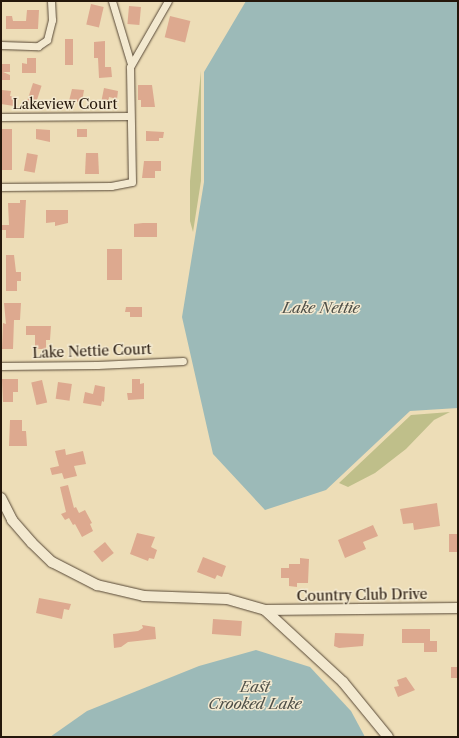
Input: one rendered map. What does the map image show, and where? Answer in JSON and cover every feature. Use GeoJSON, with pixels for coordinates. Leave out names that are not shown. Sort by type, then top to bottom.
{"type":"FeatureCollection","features":[{"type":"Feature","properties":{"kind":"street"},"geometry":{"type":"LineString","coordinates":[[1,45],[38,46],[47,40],[52,20],[51,1]]}},
{"type":"Feature","properties":{"kind":"street"},"geometry":{"type":"LineString","coordinates":[[1,187],[111,186],[124,185],[132,182],[129,116],[131,64],[112,1]]}},
{"type":"Feature","properties":{"kind":"street"},"geometry":{"type":"LineString","coordinates":[[131,64],[168,1]]}},
{"type":"Feature","properties":{"kind":"street","name":"Lakeview Court"},"geometry":{"type":"LineString","coordinates":[[1,117],[129,116]]}},
{"type":"Feature","properties":{"kind":"street","name":"Lake Nettie Court"},"geometry":{"type":"LineString","coordinates":[[1,366],[97,365],[183,360]]}},
{"type":"Feature","properties":{"kind":"street"},"geometry":{"type":"LineString","coordinates":[[1,498],[12,520],[32,544],[62,568],[97,585],[144,596],[227,599],[266,610],[343,682],[388,737]]}},
{"type":"Feature","properties":{"kind":"street","name":"Country Club Drive"},"geometry":{"type":"LineString","coordinates":[[266,610],[458,608]]}},
{"type":"Feature","properties":{"kind":"green space"},"geometry":{"type":"Polygon","coordinates":[[[201,71],[201,181],[193,232],[190,221],[190,181],[201,71]]]}},
{"type":"Feature","properties":{"kind":"green space"},"geometry":{"type":"Polygon","coordinates":[[[450,412],[434,420],[406,449],[375,473],[348,487],[339,483],[411,415],[450,412]]]}},
{"type":"Feature","properties":{"kind":"water","name":"Lake Nettie"},"geometry":{"type":"Polygon","coordinates":[[[246,1],[458,1],[458,408],[410,411],[326,490],[265,510],[213,454],[182,317],[204,182],[204,72],[246,1]]]}},
{"type":"Feature","properties":{"kind":"water","name":"East Crooked Lake"},"geometry":{"type":"Polygon","coordinates":[[[256,650],[310,667],[351,711],[365,737],[50,737],[87,711],[199,666],[256,650]]]}},
{"type":"Feature","properties":{"kind":"building"},"geometry":{"type":"Polygon","coordinates":[[[91,4],[104,7],[99,27],[86,24],[91,4]]]}},
{"type":"Feature","properties":{"kind":"building"},"geometry":{"type":"Polygon","coordinates":[[[129,6],[141,7],[139,25],[127,24],[129,6]]]}},
{"type":"Feature","properties":{"kind":"building"},"geometry":{"type":"Polygon","coordinates":[[[27,10],[39,10],[38,29],[6,29],[6,16],[12,16],[13,21],[26,21],[27,10]]]}},
{"type":"Feature","properties":{"kind":"building"},"geometry":{"type":"Polygon","coordinates":[[[170,16],[190,21],[185,42],[165,37],[170,16]]]}},
{"type":"Feature","properties":{"kind":"building"},"geometry":{"type":"Polygon","coordinates":[[[65,39],[73,39],[73,65],[65,65],[65,39]]]}},
{"type":"Feature","properties":{"kind":"building"},"geometry":{"type":"Polygon","coordinates":[[[105,41],[105,67],[111,67],[112,77],[99,78],[98,58],[94,58],[94,42],[105,41]]]}},
{"type":"Feature","properties":{"kind":"building"},"geometry":{"type":"Polygon","coordinates":[[[27,58],[36,58],[36,73],[22,73],[22,63],[27,64],[27,58]]]}},
{"type":"Feature","properties":{"kind":"building"},"geometry":{"type":"Polygon","coordinates":[[[1,64],[10,64],[10,72],[3,72],[10,75],[10,80],[1,80],[1,64]]]}},
{"type":"Feature","properties":{"kind":"building"},"geometry":{"type":"Polygon","coordinates":[[[33,83],[42,86],[35,106],[27,103],[33,83]]]}},
{"type":"Feature","properties":{"kind":"building"},"geometry":{"type":"Polygon","coordinates":[[[138,85],[152,85],[155,107],[141,107],[141,100],[138,100],[138,85]]]}},
{"type":"Feature","properties":{"kind":"building"},"geometry":{"type":"Polygon","coordinates":[[[104,88],[118,91],[117,99],[109,97],[108,104],[101,103],[104,88]]]}},
{"type":"Feature","properties":{"kind":"building"},"geometry":{"type":"Polygon","coordinates":[[[72,89],[84,90],[82,102],[69,101],[72,89]]]}},
{"type":"Feature","properties":{"kind":"building"},"geometry":{"type":"Polygon","coordinates":[[[2,90],[11,91],[10,96],[15,97],[14,106],[1,104],[2,90]]]}},
{"type":"Feature","properties":{"kind":"building"},"geometry":{"type":"Polygon","coordinates":[[[2,129],[12,129],[12,170],[2,170],[2,129]]]}},
{"type":"Feature","properties":{"kind":"building"},"geometry":{"type":"Polygon","coordinates":[[[36,129],[50,130],[50,142],[36,139],[36,129]]]}},
{"type":"Feature","properties":{"kind":"building"},"geometry":{"type":"Polygon","coordinates":[[[77,129],[87,129],[87,137],[77,137],[77,129]]]}},
{"type":"Feature","properties":{"kind":"building"},"geometry":{"type":"Polygon","coordinates":[[[146,131],[164,132],[163,138],[159,138],[159,141],[146,141],[146,131]]]}},
{"type":"Feature","properties":{"kind":"building"},"geometry":{"type":"Polygon","coordinates":[[[27,153],[38,155],[35,173],[24,171],[27,153]]]}},
{"type":"Feature","properties":{"kind":"building"},"geometry":{"type":"Polygon","coordinates":[[[86,153],[98,153],[99,174],[85,174],[86,153]]]}},
{"type":"Feature","properties":{"kind":"building"},"geometry":{"type":"Polygon","coordinates":[[[144,161],[161,161],[161,171],[155,171],[155,178],[142,178],[144,161]]]}},
{"type":"Feature","properties":{"kind":"building"},"geometry":{"type":"Polygon","coordinates":[[[20,200],[26,200],[24,238],[6,238],[6,230],[1,230],[1,225],[9,225],[8,203],[20,203],[20,200]]]}},
{"type":"Feature","properties":{"kind":"building"},"geometry":{"type":"Polygon","coordinates":[[[46,210],[68,210],[68,223],[55,226],[55,222],[46,223],[46,210]]]}},
{"type":"Feature","properties":{"kind":"building"},"geometry":{"type":"Polygon","coordinates":[[[157,223],[157,237],[134,237],[134,224],[157,223]]]}},
{"type":"Feature","properties":{"kind":"building"},"geometry":{"type":"Polygon","coordinates":[[[107,249],[122,249],[122,280],[107,280],[107,249]]]}},
{"type":"Feature","properties":{"kind":"building"},"geometry":{"type":"Polygon","coordinates":[[[6,255],[14,255],[16,272],[21,272],[21,281],[17,281],[17,291],[6,291],[6,255]]]}},
{"type":"Feature","properties":{"kind":"building"},"geometry":{"type":"Polygon","coordinates":[[[4,303],[21,303],[20,320],[14,320],[13,349],[2,349],[3,323],[6,324],[4,303]]]}},
{"type":"Feature","properties":{"kind":"building"},"geometry":{"type":"Polygon","coordinates":[[[126,307],[142,307],[142,317],[130,317],[130,312],[125,312],[126,307]]]}},
{"type":"Feature","properties":{"kind":"building"},"geometry":{"type":"Polygon","coordinates":[[[26,326],[51,326],[50,340],[46,340],[46,349],[35,349],[35,335],[26,335],[26,326]]]}},
{"type":"Feature","properties":{"kind":"building"},"geometry":{"type":"Polygon","coordinates":[[[2,379],[18,379],[18,392],[13,392],[13,402],[3,402],[2,379]]]}},
{"type":"Feature","properties":{"kind":"building"},"geometry":{"type":"Polygon","coordinates":[[[132,379],[140,379],[140,384],[144,383],[144,399],[128,400],[127,393],[132,393],[132,379]]]}},
{"type":"Feature","properties":{"kind":"building"},"geometry":{"type":"Polygon","coordinates":[[[42,380],[47,402],[36,405],[31,382],[42,380]]]}},
{"type":"Feature","properties":{"kind":"building"},"geometry":{"type":"Polygon","coordinates":[[[58,382],[72,384],[69,401],[56,399],[58,382]]]}},
{"type":"Feature","properties":{"kind":"building"},"geometry":{"type":"Polygon","coordinates":[[[95,385],[105,387],[104,402],[102,401],[101,406],[83,403],[85,392],[93,394],[95,385]]]}},
{"type":"Feature","properties":{"kind":"building"},"geometry":{"type":"Polygon","coordinates":[[[10,420],[22,420],[22,431],[26,431],[27,446],[9,446],[10,420]]]}},
{"type":"Feature","properties":{"kind":"building"},"geometry":{"type":"Polygon","coordinates":[[[65,449],[66,455],[83,451],[86,464],[74,466],[77,476],[64,479],[62,473],[52,475],[50,468],[59,466],[55,451],[65,449]]]}},
{"type":"Feature","properties":{"kind":"building"},"geometry":{"type":"Polygon","coordinates":[[[68,485],[74,508],[76,507],[79,513],[85,510],[92,523],[90,524],[93,531],[82,537],[75,524],[73,525],[69,518],[65,520],[61,514],[66,512],[60,487],[68,485]]]}},
{"type":"Feature","properties":{"kind":"building"},"geometry":{"type":"Polygon","coordinates":[[[437,503],[440,526],[414,530],[413,523],[403,524],[400,509],[437,503]]]}},
{"type":"Feature","properties":{"kind":"building"},"geometry":{"type":"Polygon","coordinates":[[[373,525],[378,536],[363,542],[366,549],[345,558],[338,540],[373,525]]]}},
{"type":"Feature","properties":{"kind":"building"},"geometry":{"type":"Polygon","coordinates":[[[137,533],[155,537],[151,547],[157,550],[154,559],[149,558],[148,561],[130,554],[137,533]]]}},
{"type":"Feature","properties":{"kind":"building"},"geometry":{"type":"Polygon","coordinates":[[[449,534],[458,534],[458,552],[449,552],[449,534]]]}},
{"type":"Feature","properties":{"kind":"building"},"geometry":{"type":"Polygon","coordinates":[[[105,542],[114,553],[102,562],[93,551],[105,542]]]}},
{"type":"Feature","properties":{"kind":"building"},"geometry":{"type":"Polygon","coordinates":[[[203,557],[226,566],[222,577],[217,575],[215,579],[197,572],[203,557]]]}},
{"type":"Feature","properties":{"kind":"building"},"geometry":{"type":"Polygon","coordinates":[[[300,558],[309,559],[308,583],[297,583],[297,587],[289,586],[289,578],[281,578],[281,568],[289,568],[289,564],[300,564],[300,558]]]}},
{"type":"Feature","properties":{"kind":"building"},"geometry":{"type":"Polygon","coordinates":[[[39,598],[71,604],[69,610],[64,609],[62,619],[36,613],[39,598]]]}},
{"type":"Feature","properties":{"kind":"building"},"geometry":{"type":"Polygon","coordinates":[[[213,619],[242,621],[241,636],[212,634],[213,619]]]}},
{"type":"Feature","properties":{"kind":"building"},"geometry":{"type":"Polygon","coordinates":[[[142,625],[155,627],[156,639],[128,642],[121,647],[114,648],[113,634],[138,631],[143,628],[142,625]]]}},
{"type":"Feature","properties":{"kind":"building"},"geometry":{"type":"Polygon","coordinates":[[[402,629],[430,629],[430,641],[437,641],[437,652],[424,652],[424,643],[402,643],[402,629]]]}},
{"type":"Feature","properties":{"kind":"building"},"geometry":{"type":"Polygon","coordinates":[[[335,633],[364,634],[363,646],[339,648],[334,646],[335,633]]]}},
{"type":"Feature","properties":{"kind":"building"},"geometry":{"type":"Polygon","coordinates":[[[451,667],[458,667],[458,678],[451,678],[451,667]]]}},
{"type":"Feature","properties":{"kind":"building"},"geometry":{"type":"Polygon","coordinates":[[[406,677],[415,690],[398,697],[394,687],[399,686],[397,680],[406,677]]]}}]}
